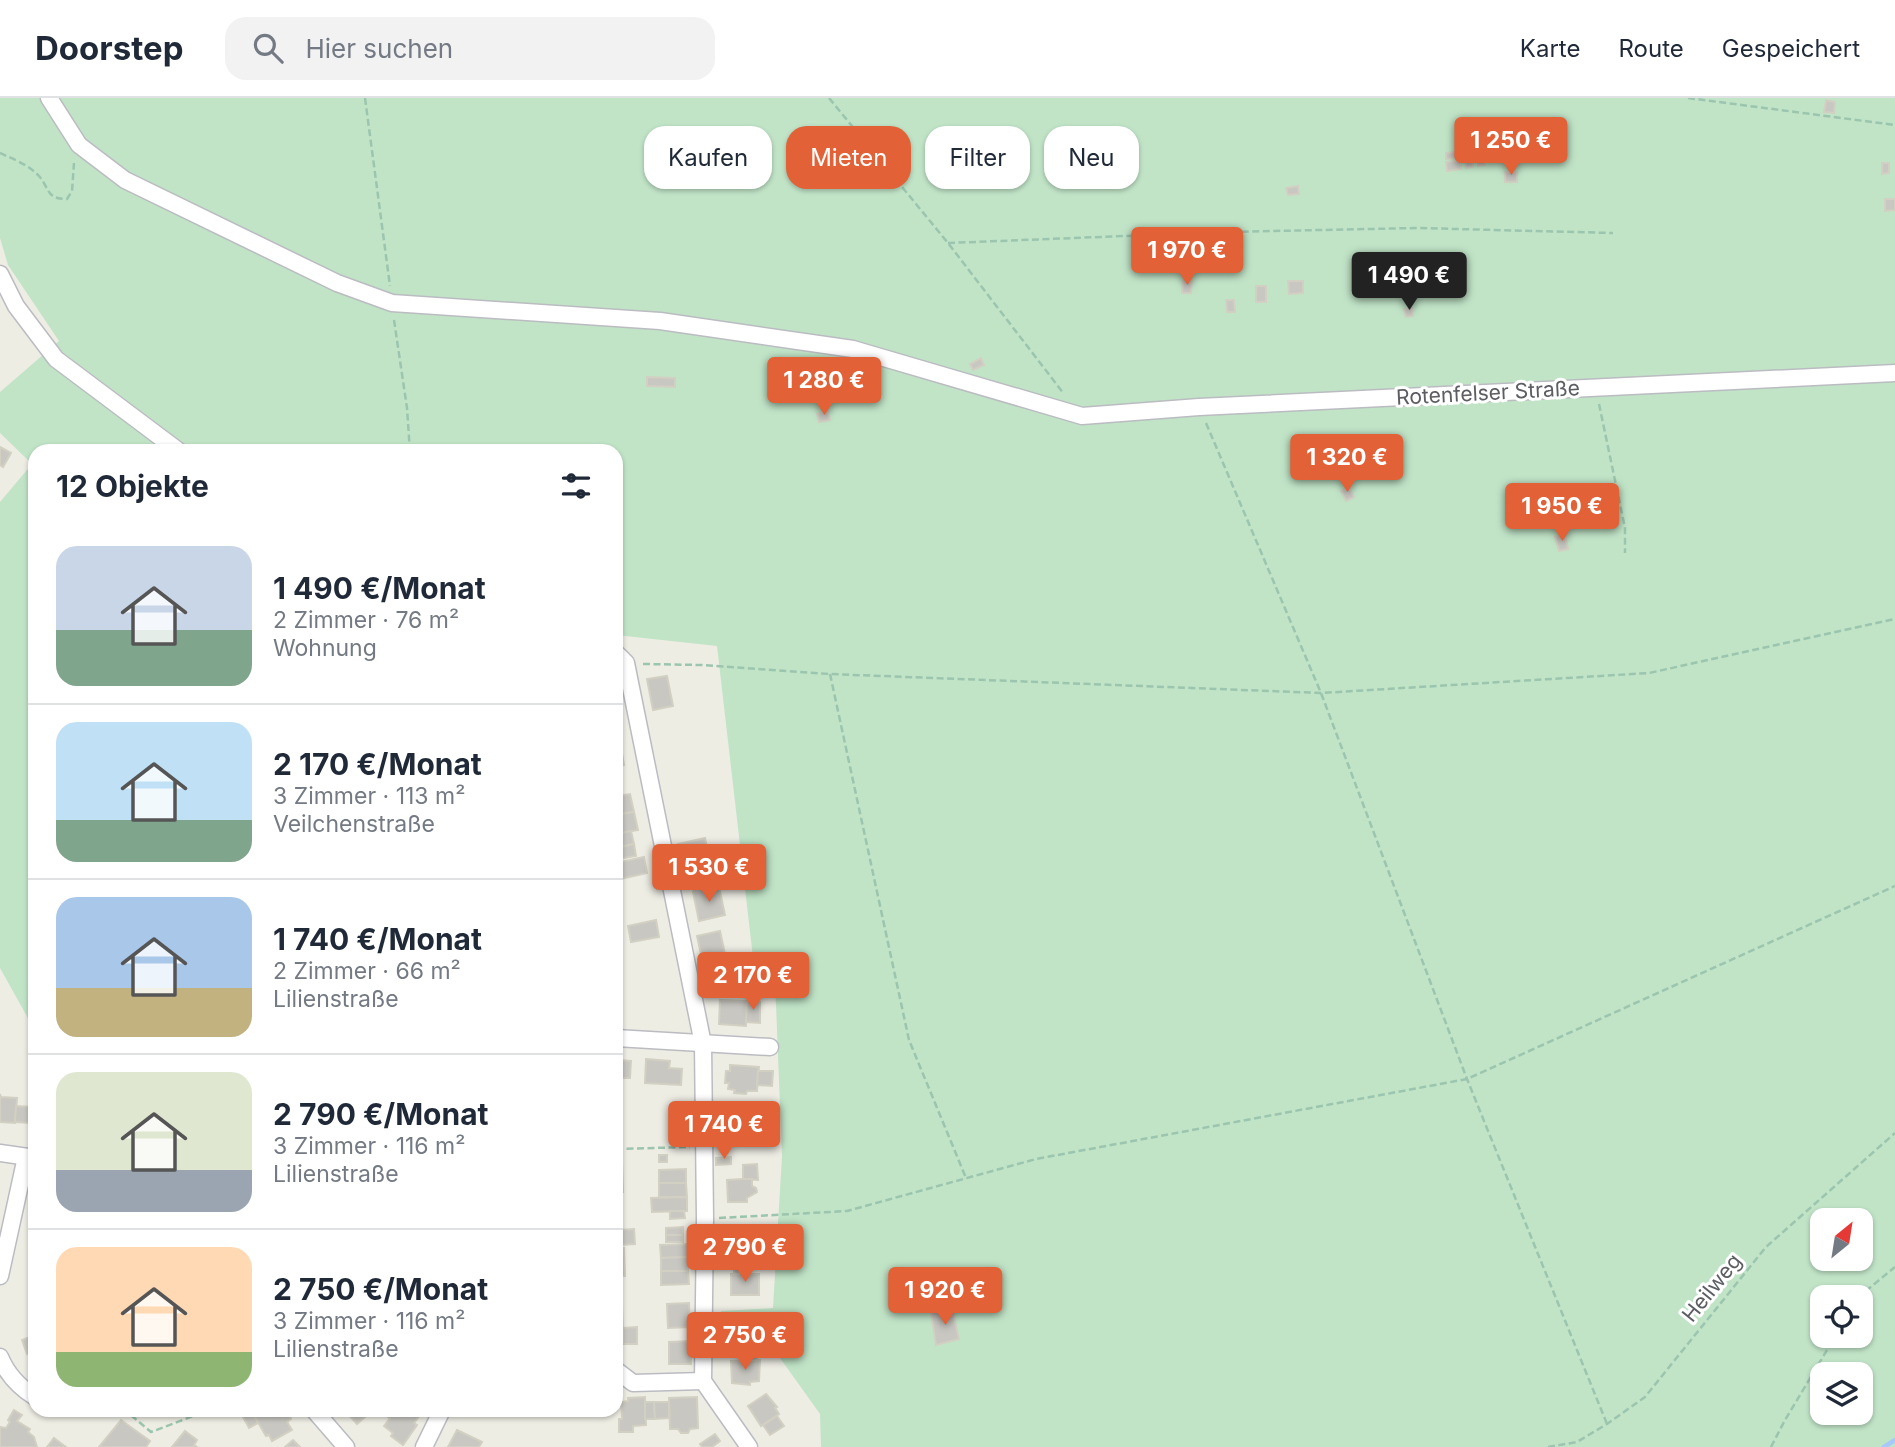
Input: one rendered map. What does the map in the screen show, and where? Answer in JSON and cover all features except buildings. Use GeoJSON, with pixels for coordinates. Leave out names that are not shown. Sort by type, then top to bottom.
{"type":"FeatureCollection","features":[{"type":"Feature","properties":{"kind":"street"},"geometry":{"type":"LineString","coordinates":[[49,98],[79,145],[124,180],[337,283],[392,303]]}},
{"type":"Feature","properties":{"kind":"street"},"geometry":{"type":"LineString","coordinates":[[0,274],[16,306],[56,359],[169,444]]}},
{"type":"Feature","properties":{"kind":"street","name":"Rotenfelser Straße"},"geometry":{"type":"LineString","coordinates":[[392,303],[660,321],[853,349],[1082,416],[1199,407],[1895,373]]}},
{"type":"Feature","properties":{"kind":"street"},"geometry":{"type":"LineString","coordinates":[[623,667],[703,1044],[704,1381],[750,1447]]}},
{"type":"Feature","properties":{"kind":"street"},"geometry":{"type":"LineString","coordinates":[[623,1038],[770,1047]]}},
{"type":"Feature","properties":{"kind":"street"},"geometry":{"type":"LineString","coordinates":[[0,1153],[28,1157]]}},
{"type":"Feature","properties":{"kind":"street"},"geometry":{"type":"LineString","coordinates":[[0,1276],[28,1169]]}},
{"type":"Feature","properties":{"kind":"street"},"geometry":{"type":"LineString","coordinates":[[0,1357],[12,1378],[28,1392]]}},
{"type":"Feature","properties":{"kind":"street"},"geometry":{"type":"LineString","coordinates":[[623,1375],[633,1383],[704,1381]]}},
{"type":"Feature","properties":{"kind":"street"},"geometry":{"type":"LineString","coordinates":[[320,1417],[346,1447]]}},
{"type":"Feature","properties":{"kind":"street"},"geometry":{"type":"LineString","coordinates":[[424,1447],[439,1417]]}},
{"type":"Feature","properties":{"kind":"path"},"geometry":{"type":"LineString","coordinates":[[365,98],[407,408],[409,444]]}},
{"type":"Feature","properties":{"kind":"path"},"geometry":{"type":"LineString","coordinates":[[829,98],[948,243],[1065,395]]}},
{"type":"Feature","properties":{"kind":"path"},"geometry":{"type":"LineString","coordinates":[[1688,98],[1895,125]]}},
{"type":"Feature","properties":{"kind":"path"},"geometry":{"type":"LineString","coordinates":[[0,153],[17,160],[38,176],[50,194],[58,199],[67,199],[72,191],[73,167],[79,145]]}},
{"type":"Feature","properties":{"kind":"path"},"geometry":{"type":"LineString","coordinates":[[948,243],[1225,232],[1417,228],[1613,233]]}},
{"type":"Feature","properties":{"kind":"path"},"geometry":{"type":"LineString","coordinates":[[1596,387],[1625,528],[1625,553]]}},
{"type":"Feature","properties":{"kind":"path"},"geometry":{"type":"LineString","coordinates":[[1199,407],[1321,693],[1468,1079],[1607,1424]]}},
{"type":"Feature","properties":{"kind":"path"},"geometry":{"type":"LineString","coordinates":[[623,658],[830,674],[1321,693],[1649,673],[1895,619]]}},
{"type":"Feature","properties":{"kind":"path"},"geometry":{"type":"LineString","coordinates":[[830,674],[909,1040],[966,1178]]}},
{"type":"Feature","properties":{"kind":"path"},"geometry":{"type":"LineString","coordinates":[[705,1219],[847,1211],[1036,1159],[1468,1079],[1895,886]]}},
{"type":"Feature","properties":{"kind":"path","name":"Heilweg"},"geometry":{"type":"LineString","coordinates":[[1548,1447],[1577,1442],[1645,1397],[1766,1247],[1895,1133]]}},
{"type":"Feature","properties":{"kind":"path"},"geometry":{"type":"LineString","coordinates":[[623,1149],[705,1145]]}},
{"type":"Feature","properties":{"kind":"path"},"geometry":{"type":"LineString","coordinates":[[1873,1285],[1895,1267]]}},
{"type":"Feature","properties":{"kind":"path"},"geometry":{"type":"LineString","coordinates":[[1770,1447],[1828,1348]]}},
{"type":"Feature","properties":{"kind":"path"},"geometry":{"type":"LineString","coordinates":[[133,1417],[151,1432],[191,1417]]}},
{"type":"Feature","properties":{"kind":"green space"},"geometry":{"type":"Polygon","coordinates":[[[0,98],[1895,98],[1895,1447],[821,1447],[820,1414],[775,1351],[721,1353],[721,1311],[773,1308],[782,1156],[775,980],[755,975],[717,646],[623,636],[623,444],[28,444],[28,460],[0,433],[0,392],[59,341],[8,265],[0,238],[0,98]]]}},
{"type":"Feature","properties":{"kind":"green space"},"geometry":{"type":"Polygon","coordinates":[[[28,469],[28,1018],[0,968],[0,502],[28,469]]]}},
{"type":"Feature","properties":{"kind":"waterway"},"geometry":{"type":"LineString","coordinates":[[1884,1447],[1895,1440]]}}]}
